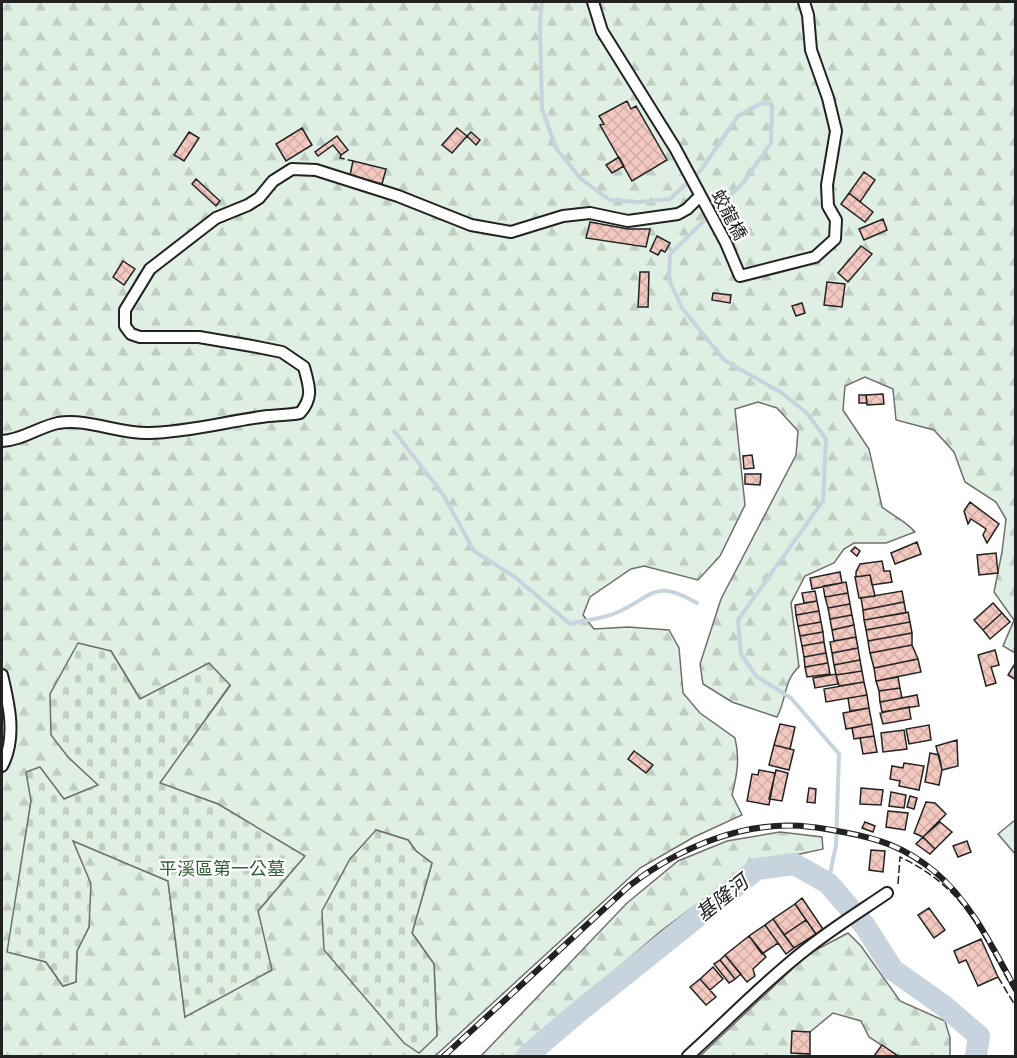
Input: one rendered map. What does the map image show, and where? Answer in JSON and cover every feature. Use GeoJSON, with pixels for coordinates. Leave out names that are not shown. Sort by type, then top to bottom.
{"type":"FeatureCollection","features":[{"type":"Feature","properties":{"kind":"street","name":"蛟龍橋"},"geometry":{"type":"LineString","coordinates":[[593,2],[602,31],[645,97],[687,171],[726,243],[740,276],[814,257],[835,239],[836,220],[828,207],[827,185],[836,131],[828,98],[811,50],[808,15],[804,2]]}},
{"type":"Feature","properties":{"kind":"street"},"geometry":{"type":"LineString","coordinates":[[2,441],[59,423],[83,423],[120,431],[147,433],[193,430],[268,416],[300,413],[308,404],[310,391],[304,367],[282,352],[199,337],[140,337],[131,334],[125,326],[125,310],[150,269],[216,218],[259,198],[273,181],[292,169],[316,170],[398,196],[471,225],[511,232],[563,216],[590,213],[628,221],[678,214],[700,196]]}},
{"type":"Feature","properties":{"kind":"street"},"geometry":{"type":"LineString","coordinates":[[2,675],[11,721],[9,745],[2,766]]}},
{"type":"Feature","properties":{"kind":"street"},"geometry":{"type":"LineString","coordinates":[[688,1056],[750,997],[802,952],[887,893]]}},
{"type":"Feature","properties":{"kind":"green space"},"geometry":{"type":"Polygon","coordinates":[[[2,2],[1015,2],[1015,653],[1003,646],[1014,620],[994,592],[1006,519],[996,502],[965,482],[954,452],[934,430],[896,420],[893,389],[865,377],[845,386],[843,410],[869,449],[882,507],[915,532],[886,543],[854,543],[844,549],[834,563],[805,576],[791,603],[799,667],[790,678],[777,717],[732,702],[703,684],[700,664],[721,599],[796,455],[798,431],[777,408],[758,402],[735,409],[745,505],[720,556],[698,580],[644,566],[631,569],[590,597],[583,615],[594,629],[628,627],[669,630],[679,648],[683,693],[700,713],[735,738],[737,767],[732,795],[742,815],[694,837],[640,868],[435,1056],[2,1056],[2,2]],[[111,651],[68,757],[99,785],[64,799],[31,801],[8,952],[46,962],[63,986],[76,982],[77,951],[89,927],[72,840],[168,881],[185,1017],[258,911],[304,857],[218,804],[159,783],[230,686],[140,699],[111,651]],[[376,830],[437,1036],[434,964],[412,933],[432,863],[416,851],[408,840],[376,830]]]}},
{"type":"Feature","properties":{"kind":"green space","name":"平溪區第一公墓"},"geometry":{"type":"Polygon","coordinates":[[[78,643],[111,651],[140,699],[209,663],[230,685],[160,783],[218,804],[305,856],[258,911],[272,970],[185,1017],[168,881],[73,841],[91,884],[89,927],[77,951],[76,982],[63,986],[46,962],[7,952],[31,801],[26,772],[40,767],[64,799],[98,785],[68,757],[51,735],[50,694],[78,643]]]}},
{"type":"Feature","properties":{"kind":"green space"},"geometry":{"type":"Polygon","coordinates":[[[1015,820],[1015,854],[998,834],[1015,820]]]}},
{"type":"Feature","properties":{"kind":"green space","name":"平溪區第一公墓"},"geometry":{"type":"Polygon","coordinates":[[[376,830],[408,840],[416,851],[432,863],[412,933],[434,964],[437,1036],[419,1053],[404,1043],[324,950],[322,911],[350,859],[376,830]]]}},
{"type":"Feature","properties":{"kind":"green space"},"geometry":{"type":"Polygon","coordinates":[[[780,832],[822,837],[823,849],[750,865],[661,931],[515,1056],[481,1056],[627,903],[678,861],[727,841],[780,832]]]}},
{"type":"Feature","properties":{"kind":"green space"},"geometry":{"type":"Polygon","coordinates":[[[848,933],[861,946],[900,1001],[945,1021],[950,1038],[950,1056],[898,1056],[869,1037],[861,1021],[833,1013],[810,1032],[792,1032],[792,1053],[810,1054],[808,1056],[700,1056],[808,954],[848,933]]]}},
{"type":"Feature","properties":{"kind":"building"},"geometry":{"type":"Polygon","coordinates":[[[627,101],[631,109],[636,106],[667,160],[632,181],[600,125],[604,124],[599,116],[627,101]]]}},
{"type":"Feature","properties":{"kind":"building"},"geometry":{"type":"Polygon","coordinates":[[[302,128],[312,145],[286,161],[276,144],[302,128]]]}},
{"type":"Feature","properties":{"kind":"building"},"geometry":{"type":"Polygon","coordinates":[[[457,128],[467,136],[452,153],[442,145],[457,128]]]}},
{"type":"Feature","properties":{"kind":"building"},"geometry":{"type":"Polygon","coordinates":[[[189,132],[199,138],[184,161],[174,155],[189,132]]]}},
{"type":"Feature","properties":{"kind":"building"},"geometry":{"type":"Polygon","coordinates":[[[471,132],[480,140],[476,145],[467,136],[471,132]]]}},
{"type":"Feature","properties":{"kind":"building"},"geometry":{"type":"Polygon","coordinates":[[[337,136],[348,150],[341,155],[333,145],[318,156],[315,152],[337,136]]]}},
{"type":"Feature","properties":{"kind":"building"},"geometry":{"type":"Polygon","coordinates":[[[619,157],[624,166],[612,173],[606,165],[619,157]]]}},
{"type":"Feature","properties":{"kind":"building"},"geometry":{"type":"Polygon","coordinates":[[[353,161],[386,169],[382,184],[350,175],[353,161]]]}},
{"type":"Feature","properties":{"kind":"building"},"geometry":{"type":"Polygon","coordinates":[[[864,172],[875,180],[860,202],[849,193],[864,172]]]}},
{"type":"Feature","properties":{"kind":"building"},"geometry":{"type":"Polygon","coordinates":[[[196,179],[220,201],[216,206],[192,184],[196,179]]]}},
{"type":"Feature","properties":{"kind":"building"},"geometry":{"type":"Polygon","coordinates":[[[849,193],[873,212],[865,222],[841,204],[849,193]]]}},
{"type":"Feature","properties":{"kind":"building"},"geometry":{"type":"Polygon","coordinates":[[[883,219],[887,230],[864,240],[859,229],[883,219]]]}},
{"type":"Feature","properties":{"kind":"building"},"geometry":{"type":"Polygon","coordinates":[[[590,222],[628,229],[650,229],[646,247],[586,238],[590,222]]]}},
{"type":"Feature","properties":{"kind":"building"},"geometry":{"type":"Polygon","coordinates":[[[657,236],[670,243],[665,252],[661,250],[658,255],[650,251],[657,236]]]}},
{"type":"Feature","properties":{"kind":"building"},"geometry":{"type":"Polygon","coordinates":[[[861,246],[872,254],[848,282],[838,273],[861,246]]]}},
{"type":"Feature","properties":{"kind":"building"},"geometry":{"type":"Polygon","coordinates":[[[123,261],[135,269],[124,285],[113,277],[123,261]]]}},
{"type":"Feature","properties":{"kind":"building"},"geometry":{"type":"Polygon","coordinates":[[[640,272],[649,272],[648,307],[638,307],[640,272]]]}},
{"type":"Feature","properties":{"kind":"building"},"geometry":{"type":"Polygon","coordinates":[[[827,282],[845,284],[842,307],[824,305],[827,282]]]}},
{"type":"Feature","properties":{"kind":"building"},"geometry":{"type":"Polygon","coordinates":[[[713,293],[731,295],[730,303],[712,300],[713,293]]]}},
{"type":"Feature","properties":{"kind":"building"},"geometry":{"type":"Polygon","coordinates":[[[802,303],[805,313],[796,316],[792,306],[802,303]]]}},
{"type":"Feature","properties":{"kind":"building"},"geometry":{"type":"Polygon","coordinates":[[[883,394],[884,404],[867,405],[866,395],[883,394]]]}},
{"type":"Feature","properties":{"kind":"building"},"geometry":{"type":"Polygon","coordinates":[[[859,395],[866,395],[867,403],[859,403],[859,395]]]}},
{"type":"Feature","properties":{"kind":"building"},"geometry":{"type":"Polygon","coordinates":[[[752,455],[754,468],[744,469],[743,456],[752,455]]]}},
{"type":"Feature","properties":{"kind":"building"},"geometry":{"type":"Polygon","coordinates":[[[745,474],[761,474],[760,485],[745,484],[745,474]]]}},
{"type":"Feature","properties":{"kind":"building"},"geometry":{"type":"Polygon","coordinates":[[[970,502],[999,524],[987,543],[983,535],[986,529],[971,519],[968,524],[964,511],[970,502]]]}},
{"type":"Feature","properties":{"kind":"building"},"geometry":{"type":"Polygon","coordinates":[[[917,542],[921,554],[895,564],[891,553],[917,542]]]}},
{"type":"Feature","properties":{"kind":"building"},"geometry":{"type":"Polygon","coordinates":[[[855,547],[860,551],[857,556],[851,551],[855,547]]]}},
{"type":"Feature","properties":{"kind":"building"},"geometry":{"type":"Polygon","coordinates":[[[996,553],[998,573],[979,575],[977,555],[996,553]]]}},
{"type":"Feature","properties":{"kind":"building"},"geometry":{"type":"Polygon","coordinates":[[[882,561],[884,571],[890,571],[892,582],[872,585],[870,575],[856,577],[860,564],[882,561]]]}},
{"type":"Feature","properties":{"kind":"building"},"geometry":{"type":"Polygon","coordinates":[[[840,572],[842,583],[812,589],[810,578],[840,572]]]}},
{"type":"Feature","properties":{"kind":"building"},"geometry":{"type":"Polygon","coordinates":[[[870,575],[875,596],[859,598],[855,577],[870,575]]]}},
{"type":"Feature","properties":{"kind":"building"},"geometry":{"type":"Polygon","coordinates":[[[846,582],[848,593],[825,597],[823,586],[846,582]]]}},
{"type":"Feature","properties":{"kind":"building"},"geometry":{"type":"Polygon","coordinates":[[[815,591],[817,601],[804,603],[802,593],[815,591]]]}},
{"type":"Feature","properties":{"kind":"building"},"geometry":{"type":"Polygon","coordinates":[[[902,591],[904,602],[863,610],[861,598],[902,591]]]}},
{"type":"Feature","properties":{"kind":"building"},"geometry":{"type":"Polygon","coordinates":[[[848,593],[850,604],[828,608],[825,597],[848,593]]]}},
{"type":"Feature","properties":{"kind":"building"},"geometry":{"type":"Polygon","coordinates":[[[817,601],[819,611],[796,615],[795,605],[817,601]]]}},
{"type":"Feature","properties":{"kind":"building"},"geometry":{"type":"Polygon","coordinates":[[[904,602],[906,613],[864,620],[863,610],[904,602]]]}},
{"type":"Feature","properties":{"kind":"building"},"geometry":{"type":"Polygon","coordinates":[[[993,603],[1002,613],[983,630],[974,620],[993,603]]]}},
{"type":"Feature","properties":{"kind":"building"},"geometry":{"type":"Polygon","coordinates":[[[850,604],[852,615],[830,619],[828,608],[850,604]]]}},
{"type":"Feature","properties":{"kind":"building"},"geometry":{"type":"Polygon","coordinates":[[[819,611],[821,622],[798,626],[796,615],[819,611]]]}},
{"type":"Feature","properties":{"kind":"building"},"geometry":{"type":"Polygon","coordinates":[[[908,612],[910,622],[866,630],[864,620],[908,612]]]}},
{"type":"Feature","properties":{"kind":"building"},"geometry":{"type":"Polygon","coordinates":[[[1002,613],[1010,622],[990,639],[983,630],[1002,613]]]}},
{"type":"Feature","properties":{"kind":"building"},"geometry":{"type":"Polygon","coordinates":[[[852,615],[854,625],[832,630],[830,619],[852,615]]]}},
{"type":"Feature","properties":{"kind":"building"},"geometry":{"type":"Polygon","coordinates":[[[821,622],[823,632],[800,636],[798,626],[821,622]]]}},
{"type":"Feature","properties":{"kind":"building"},"geometry":{"type":"Polygon","coordinates":[[[910,622],[912,633],[868,641],[866,630],[910,622]]]}},
{"type":"Feature","properties":{"kind":"building"},"geometry":{"type":"Polygon","coordinates":[[[854,625],[856,637],[834,641],[832,630],[854,625]]]}},
{"type":"Feature","properties":{"kind":"building"},"geometry":{"type":"Polygon","coordinates":[[[823,632],[824,642],[802,646],[800,636],[823,632]]]}},
{"type":"Feature","properties":{"kind":"building"},"geometry":{"type":"Polygon","coordinates":[[[912,633],[912,645],[870,653],[868,641],[912,633]]]}},
{"type":"Feature","properties":{"kind":"building"},"geometry":{"type":"Polygon","coordinates":[[[856,637],[858,648],[832,653],[830,642],[856,637]]]}},
{"type":"Feature","properties":{"kind":"building"},"geometry":{"type":"Polygon","coordinates":[[[824,642],[826,653],[804,657],[802,646],[824,642]]]}},
{"type":"Feature","properties":{"kind":"building"},"geometry":{"type":"Polygon","coordinates":[[[912,645],[918,659],[874,668],[870,653],[912,645]]]}},
{"type":"Feature","properties":{"kind":"building"},"geometry":{"type":"Polygon","coordinates":[[[858,648],[860,660],[834,665],[832,653],[858,648]]]}},
{"type":"Feature","properties":{"kind":"building"},"geometry":{"type":"Polygon","coordinates":[[[995,650],[999,665],[991,667],[996,683],[986,686],[978,655],[995,650]]]}},
{"type":"Feature","properties":{"kind":"building"},"geometry":{"type":"Polygon","coordinates":[[[826,653],[828,663],[805,667],[804,657],[826,653]]]}},
{"type":"Feature","properties":{"kind":"building"},"geometry":{"type":"Polygon","coordinates":[[[918,659],[921,672],[876,681],[874,668],[918,659]]]}},
{"type":"Feature","properties":{"kind":"building"},"geometry":{"type":"Polygon","coordinates":[[[860,660],[862,671],[836,675],[834,665],[860,660]]]}},
{"type":"Feature","properties":{"kind":"building"},"geometry":{"type":"Polygon","coordinates":[[[1016,662],[1016,680],[1008,675],[1016,662]]]}},
{"type":"Feature","properties":{"kind":"building"},"geometry":{"type":"Polygon","coordinates":[[[828,663],[830,674],[807,677],[805,667],[828,663]]]}},
{"type":"Feature","properties":{"kind":"building"},"geometry":{"type":"Polygon","coordinates":[[[862,671],[864,682],[839,686],[836,675],[862,671]]]}},
{"type":"Feature","properties":{"kind":"building"},"geometry":{"type":"Polygon","coordinates":[[[836,674],[838,684],[815,688],[813,678],[836,674]]]}},
{"type":"Feature","properties":{"kind":"building"},"geometry":{"type":"Polygon","coordinates":[[[898,677],[900,688],[879,691],[876,681],[898,677]]]}},
{"type":"Feature","properties":{"kind":"building"},"geometry":{"type":"Polygon","coordinates":[[[864,682],[867,695],[826,702],[824,689],[864,682]]]}},
{"type":"Feature","properties":{"kind":"building"},"geometry":{"type":"Polygon","coordinates":[[[900,688],[902,698],[880,702],[879,691],[900,688]]]}},
{"type":"Feature","properties":{"kind":"building"},"geometry":{"type":"Polygon","coordinates":[[[867,695],[869,708],[850,711],[848,698],[867,695]]]}},
{"type":"Feature","properties":{"kind":"building"},"geometry":{"type":"Polygon","coordinates":[[[917,695],[919,706],[882,712],[880,702],[917,695]]]}},
{"type":"Feature","properties":{"kind":"building"},"geometry":{"type":"Polygon","coordinates":[[[909,707],[911,719],[883,724],[880,713],[909,707]]]}},
{"type":"Feature","properties":{"kind":"building"},"geometry":{"type":"Polygon","coordinates":[[[869,708],[872,724],[846,729],[843,713],[869,708]]]}},
{"type":"Feature","properties":{"kind":"building"},"geometry":{"type":"Polygon","coordinates":[[[780,724],[795,727],[790,749],[774,745],[780,724]]]}},
{"type":"Feature","properties":{"kind":"building"},"geometry":{"type":"Polygon","coordinates":[[[872,724],[874,736],[854,739],[852,728],[872,724]]]}},
{"type":"Feature","properties":{"kind":"building"},"geometry":{"type":"Polygon","coordinates":[[[929,725],[931,740],[909,744],[906,729],[929,725]]]}},
{"type":"Feature","properties":{"kind":"building"},"geometry":{"type":"Polygon","coordinates":[[[904,730],[907,749],[883,752],[881,733],[904,730]]]}},
{"type":"Feature","properties":{"kind":"building"},"geometry":{"type":"Polygon","coordinates":[[[874,736],[877,752],[863,754],[860,738],[874,736]]]}},
{"type":"Feature","properties":{"kind":"building"},"geometry":{"type":"Polygon","coordinates":[[[957,740],[958,766],[942,770],[936,746],[957,740]]]}},
{"type":"Feature","properties":{"kind":"building"},"geometry":{"type":"Polygon","coordinates":[[[774,745],[794,750],[789,770],[769,765],[774,745]]]}},
{"type":"Feature","properties":{"kind":"building"},"geometry":{"type":"Polygon","coordinates":[[[634,751],[653,765],[646,773],[628,759],[634,751]]]}},
{"type":"Feature","properties":{"kind":"building"},"geometry":{"type":"Polygon","coordinates":[[[930,753],[939,755],[942,770],[939,785],[925,782],[930,753]]]}},
{"type":"Feature","properties":{"kind":"building"},"geometry":{"type":"Polygon","coordinates":[[[904,763],[924,766],[919,790],[899,786],[900,781],[890,779],[892,766],[903,768],[904,763]]]}},
{"type":"Feature","properties":{"kind":"building"},"geometry":{"type":"Polygon","coordinates":[[[759,770],[775,773],[769,805],[747,801],[752,774],[758,775],[759,770]]]}},
{"type":"Feature","properties":{"kind":"building"},"geometry":{"type":"Polygon","coordinates":[[[776,770],[788,773],[782,801],[769,799],[776,770]]]}},
{"type":"Feature","properties":{"kind":"building"},"geometry":{"type":"Polygon","coordinates":[[[809,788],[816,789],[815,803],[807,802],[809,788]]]}},
{"type":"Feature","properties":{"kind":"building"},"geometry":{"type":"Polygon","coordinates":[[[861,788],[883,790],[881,805],[860,804],[861,788]]]}},
{"type":"Feature","properties":{"kind":"building"},"geometry":{"type":"Polygon","coordinates":[[[891,792],[906,795],[904,808],[889,806],[891,792]]]}},
{"type":"Feature","properties":{"kind":"building"},"geometry":{"type":"Polygon","coordinates":[[[910,796],[917,798],[914,809],[907,807],[910,796]]]}},
{"type":"Feature","properties":{"kind":"building"},"geometry":{"type":"Polygon","coordinates":[[[926,802],[935,803],[946,814],[923,837],[914,833],[926,802]]]}},
{"type":"Feature","properties":{"kind":"building"},"geometry":{"type":"Polygon","coordinates":[[[888,811],[908,813],[905,830],[886,827],[888,811]]]}},
{"type":"Feature","properties":{"kind":"building"},"geometry":{"type":"Polygon","coordinates":[[[865,822],[875,826],[873,832],[862,828],[865,822]]]}},
{"type":"Feature","properties":{"kind":"building"},"geometry":{"type":"Polygon","coordinates":[[[940,822],[952,832],[935,849],[923,837],[940,822]]]}},
{"type":"Feature","properties":{"kind":"building"},"geometry":{"type":"Polygon","coordinates":[[[923,837],[935,849],[930,854],[916,844],[923,837]]]}},
{"type":"Feature","properties":{"kind":"building"},"geometry":{"type":"Polygon","coordinates":[[[967,841],[971,852],[958,857],[953,846],[967,841]]]}},
{"type":"Feature","properties":{"kind":"building"},"geometry":{"type":"Polygon","coordinates":[[[871,850],[885,851],[883,872],[869,870],[871,850]]]}},
{"type":"Feature","properties":{"kind":"building"},"geometry":{"type":"Polygon","coordinates":[[[802,898],[823,929],[816,934],[795,904],[802,898]]]}},
{"type":"Feature","properties":{"kind":"building"},"geometry":{"type":"Polygon","coordinates":[[[795,904],[806,920],[784,935],[773,919],[795,904]]]}},
{"type":"Feature","properties":{"kind":"building"},"geometry":{"type":"Polygon","coordinates":[[[929,908],[945,930],[934,938],[918,915],[929,908]]]}},
{"type":"Feature","properties":{"kind":"building"},"geometry":{"type":"Polygon","coordinates":[[[773,919],[794,948],[786,954],[765,925],[773,919]]]}},
{"type":"Feature","properties":{"kind":"building"},"geometry":{"type":"Polygon","coordinates":[[[806,920],[816,934],[794,948],[784,935],[806,920]]]}},
{"type":"Feature","properties":{"kind":"building"},"geometry":{"type":"Polygon","coordinates":[[[765,925],[778,943],[762,954],[749,936],[765,925]]]}},
{"type":"Feature","properties":{"kind":"building"},"geometry":{"type":"Polygon","coordinates":[[[749,936],[766,957],[753,969],[755,976],[747,982],[725,955],[749,936]]]}},
{"type":"Feature","properties":{"kind":"building"},"geometry":{"type":"Polygon","coordinates":[[[981,939],[998,977],[978,986],[966,960],[959,963],[954,951],[981,939]]]}},
{"type":"Feature","properties":{"kind":"building"},"geometry":{"type":"Polygon","coordinates":[[[725,955],[741,974],[735,979],[720,960],[725,955]]]}},
{"type":"Feature","properties":{"kind":"building"},"geometry":{"type":"Polygon","coordinates":[[[720,960],[735,979],[729,983],[714,964],[720,960]]]}},
{"type":"Feature","properties":{"kind":"building"},"geometry":{"type":"Polygon","coordinates":[[[713,967],[723,979],[710,990],[700,979],[713,967]]]}},
{"type":"Feature","properties":{"kind":"building"},"geometry":{"type":"Polygon","coordinates":[[[700,979],[716,997],[706,1005],[690,987],[700,979]]]}},
{"type":"Feature","properties":{"kind":"building"},"geometry":{"type":"Polygon","coordinates":[[[792,1031],[810,1032],[810,1054],[791,1053],[792,1031]]]}},
{"type":"Feature","properties":{"kind":"building"},"geometry":{"type":"Polygon","coordinates":[[[882,1045],[898,1056],[874,1056],[882,1045]]]}},
{"type":"Feature","properties":{"kind":"waterway"},"geometry":{"type":"LineString","coordinates":[[542,2],[540,22],[542,109],[556,148],[581,179],[610,200],[639,202],[670,199],[701,170],[738,116],[762,103],[772,104],[771,143],[743,183],[670,254],[669,280],[682,308],[724,360],[782,393],[807,413],[826,439],[823,501],[738,620],[741,654],[756,676],[791,698],[839,754],[836,845],[828,883]]}},
{"type":"Feature","properties":{"kind":"waterway"},"geometry":{"type":"LineString","coordinates":[[394,431],[444,496],[474,551],[515,577],[570,624],[611,615],[655,592],[672,592],[697,603]]}},
{"type":"Feature","properties":{"kind":"waterway","name":"基隆河"},"geometry":{"type":"LineString","coordinates":[[527,1056],[577,1013],[757,869],[794,864],[828,883],[865,926],[893,970],[944,1006],[979,1036],[976,1056]]}},
{"type":"Feature","properties":{"kind":"railway"},"geometry":{"type":"LineString","coordinates":[[444,1056],[629,886],[670,859],[692,848],[738,832],[762,827],[811,827],[843,832],[880,841],[912,856],[947,883],[970,911],[1016,990]]}},
{"type":"Feature","properties":{"kind":"fence"},"geometry":{"type":"LineString","coordinates":[[341,155],[340,158],[353,161]]}},
{"type":"Feature","properties":{"kind":"fence"},"geometry":{"type":"LineString","coordinates":[[898,884],[900,857],[939,882],[967,911],[1011,986]]}},
{"type":"Feature","properties":{"kind":"fence"},"geometry":{"type":"LineString","coordinates":[[998,977],[1016,1007]]}}]}
